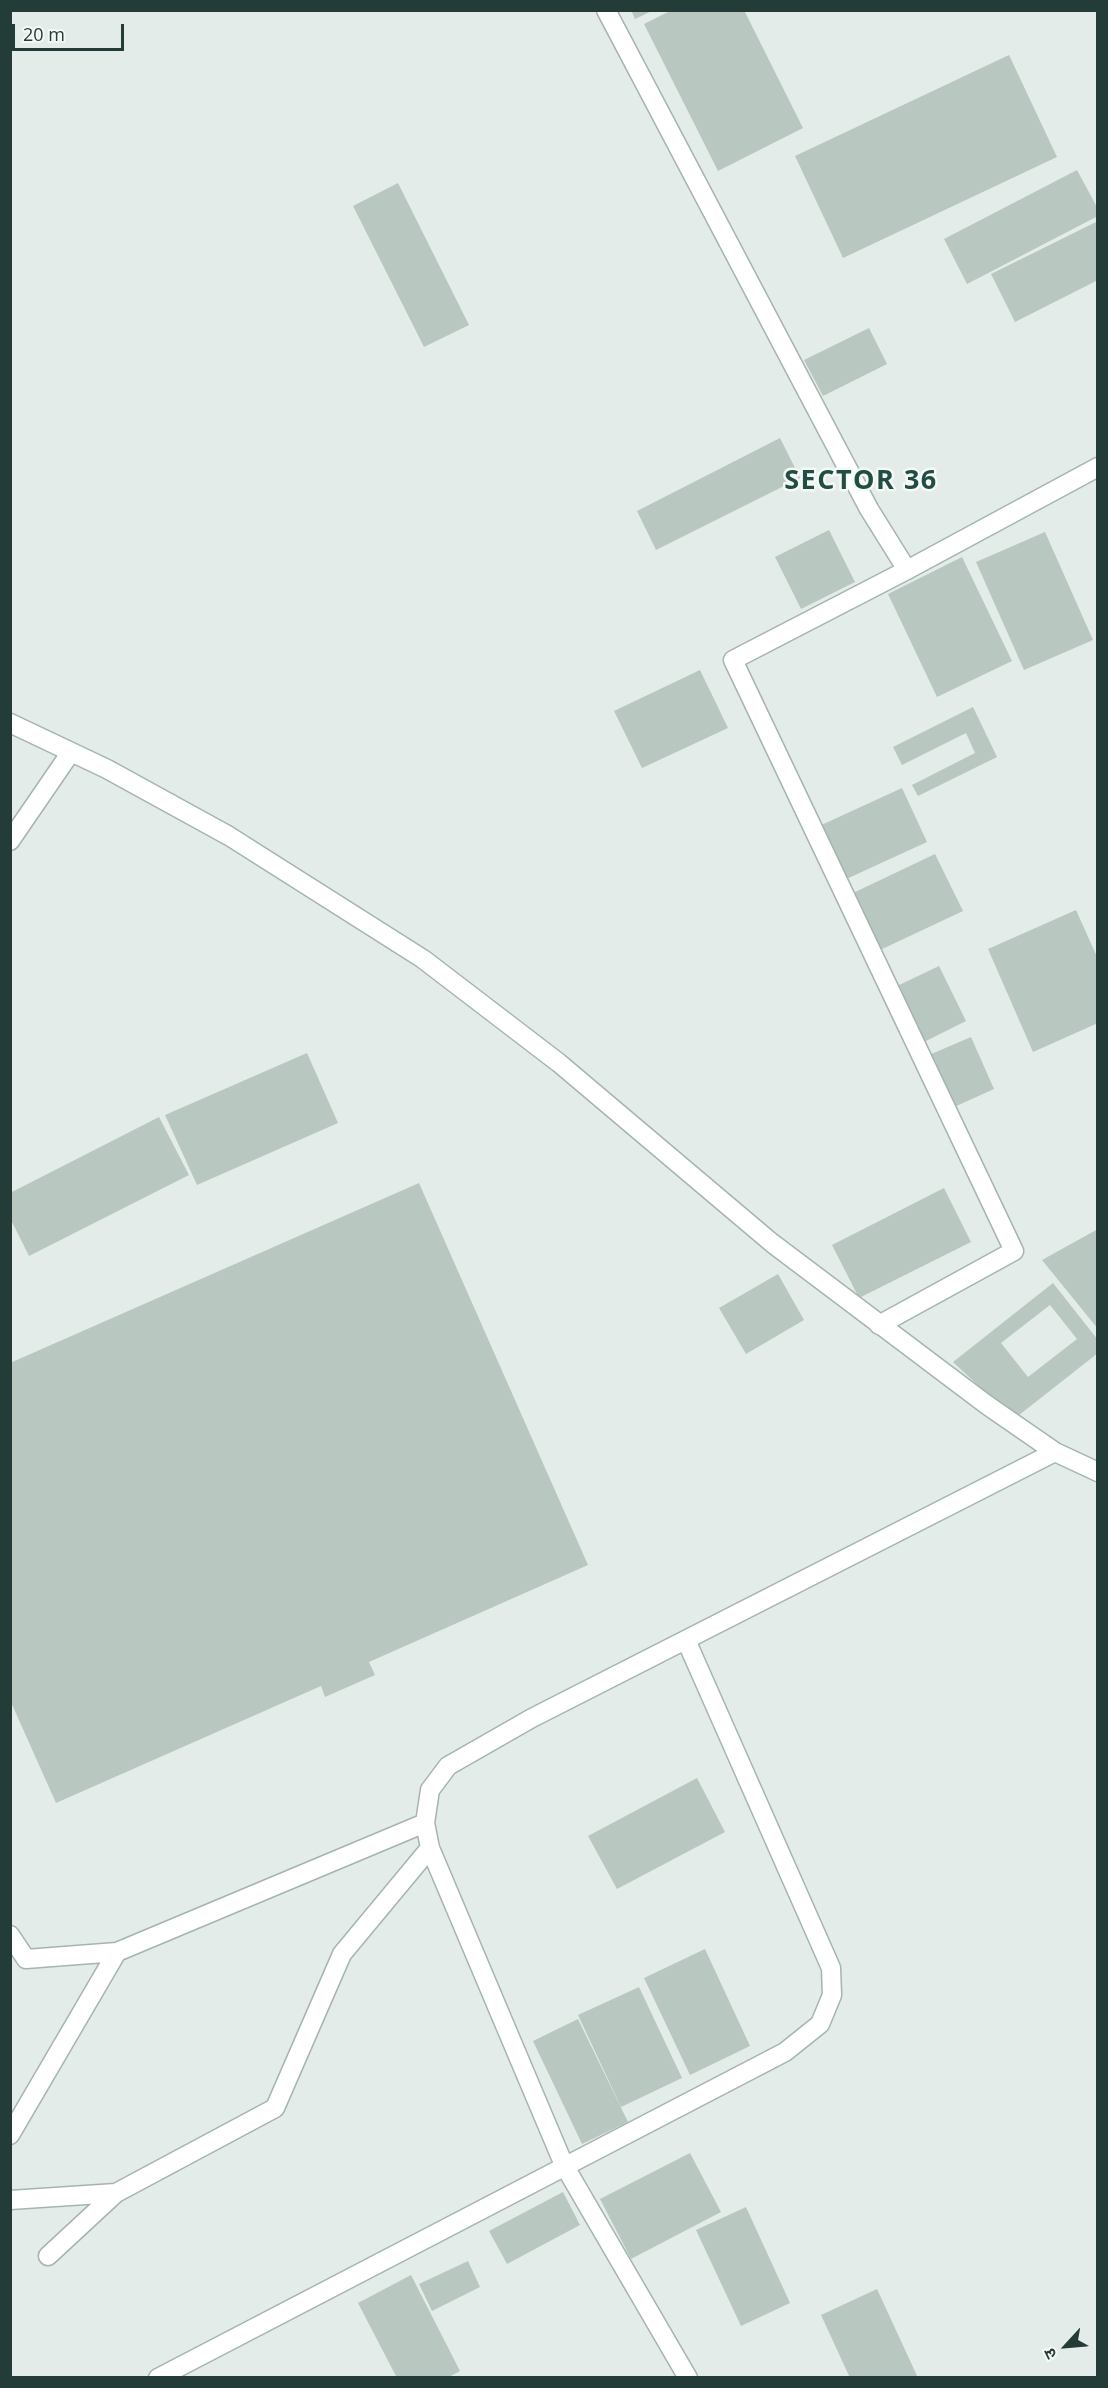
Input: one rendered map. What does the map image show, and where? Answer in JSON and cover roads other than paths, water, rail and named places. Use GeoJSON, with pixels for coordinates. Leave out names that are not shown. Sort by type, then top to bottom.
{"type":"FeatureCollection","features":[{"type":"Feature","properties":{"kind":"street"},"geometry":{"type":"LineString","coordinates":[[606,10],[869,509],[907,570]]}},
{"type":"Feature","properties":{"kind":"street"},"geometry":{"type":"LineString","coordinates":[[879,1325],[1014,1251],[733,660],[1098,467]]}},
{"type":"Feature","properties":{"kind":"street"},"geometry":{"type":"LineString","coordinates":[[10,723],[71,752],[229,836],[423,959],[558,1063],[772,1243],[879,1325],[1055,1452],[1098,1472]]}},
{"type":"Feature","properties":{"kind":"street"},"geometry":{"type":"LineString","coordinates":[[10,841],[71,752]]}},
{"type":"Feature","properties":{"kind":"street"},"geometry":{"type":"LineString","coordinates":[[688,2378],[564,2165],[430,1848],[424,1824],[430,1790],[448,1766],[532,1718],[1055,1452]]}},
{"type":"Feature","properties":{"kind":"street"},"geometry":{"type":"LineString","coordinates":[[158,2378],[785,2052],[820,2024],[832,1995],[831,1968],[686,1640]]}},
{"type":"Feature","properties":{"kind":"street"},"geometry":{"type":"LineString","coordinates":[[10,1935],[26,1959],[117,1952],[424,1824]]}},
{"type":"Feature","properties":{"kind":"street"},"geometry":{"type":"LineString","coordinates":[[48,2256],[116,2193],[275,2108],[342,1954],[430,1848]]}},
{"type":"Feature","properties":{"kind":"street"},"geometry":{"type":"LineString","coordinates":[[10,2135],[117,1952]]}},
{"type":"Feature","properties":{"kind":"street"},"geometry":{"type":"LineString","coordinates":[[10,2200],[116,2193]]}},
{"type":"Feature","properties":{"kind":"district","name":"SECTOR 36"},"geometry":{"type":"Point","coordinates":[861,481]}}]}
